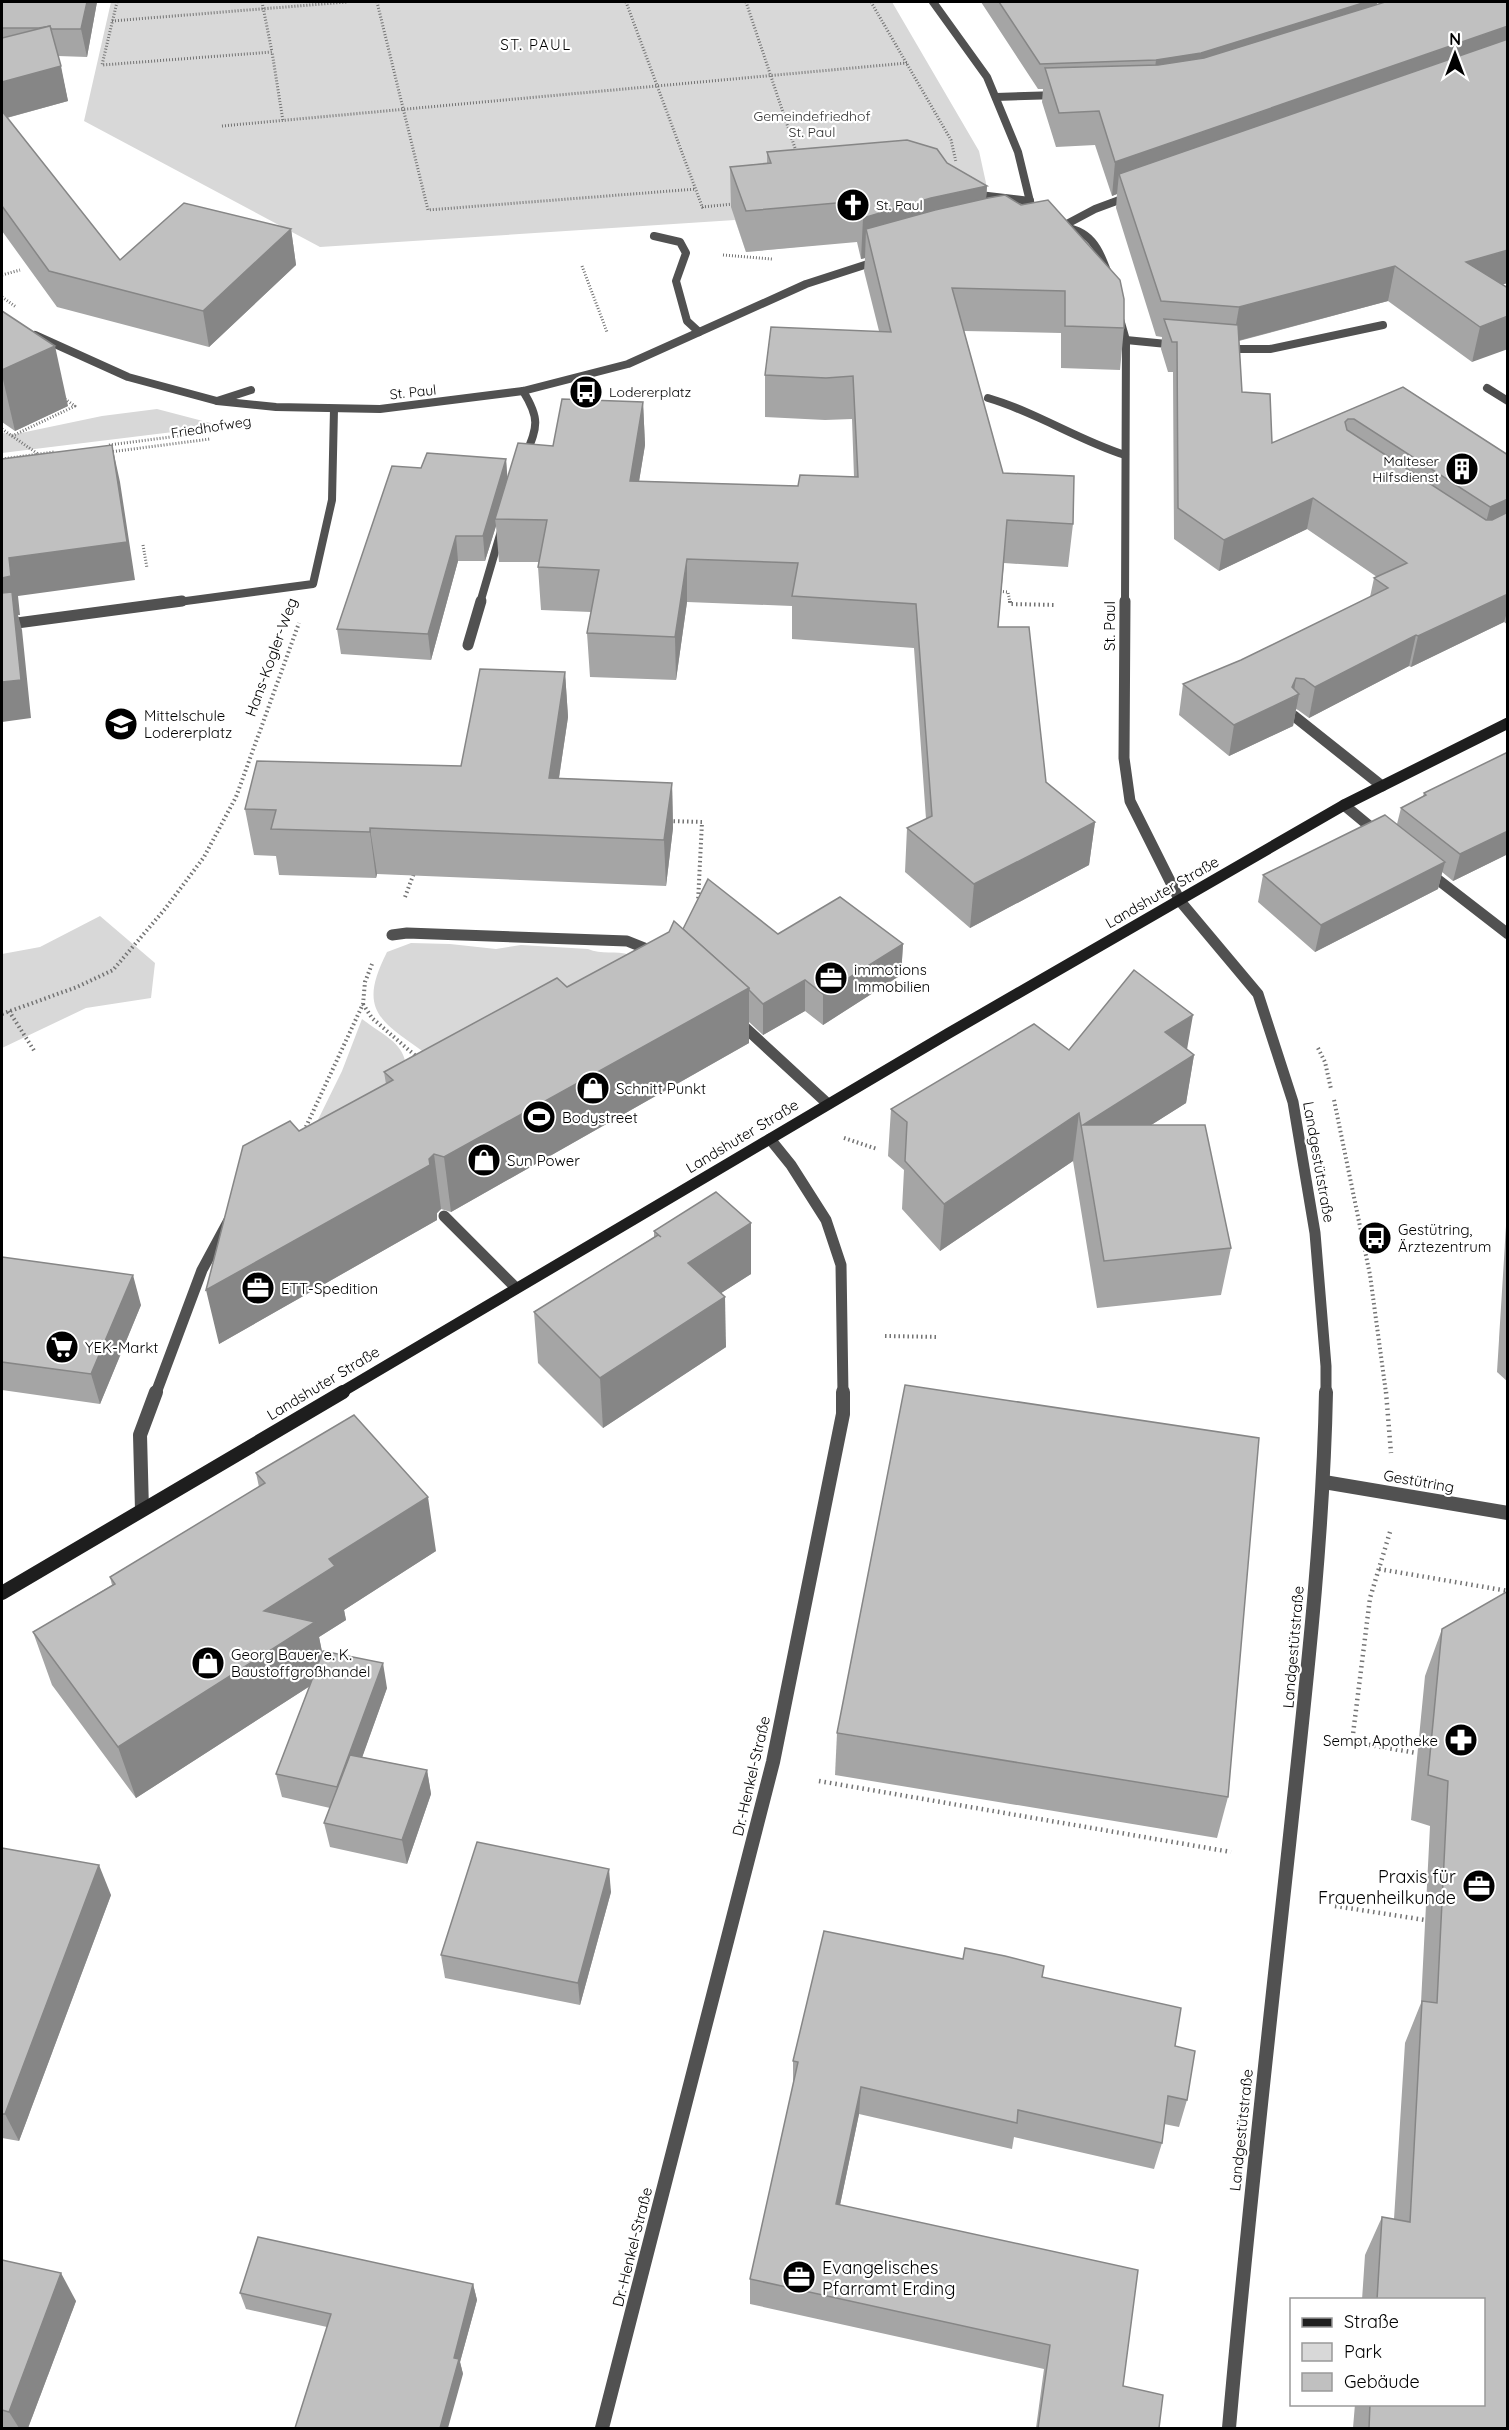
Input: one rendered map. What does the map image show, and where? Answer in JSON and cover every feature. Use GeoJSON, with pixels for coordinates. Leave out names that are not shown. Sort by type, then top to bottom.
{"type":"FeatureCollection","features":[{"type":"Feature","properties":{"kind":"street"},"geometry":{"type":"LineString","coordinates":[[933,2],[987,77],[1018,152],[1036,225]]}},
{"type":"Feature","properties":{"kind":"street"},"geometry":{"type":"LineString","coordinates":[[996,97],[1063,95]]}},
{"type":"Feature","properties":{"kind":"street"},"geometry":{"type":"LineString","coordinates":[[963,192],[986,197],[1029,201]]}},
{"type":"Feature","properties":{"kind":"street"},"geometry":{"type":"LineString","coordinates":[[1063,226],[1095,209],[1139,193]]}},
{"type":"Feature","properties":{"kind":"street"},"geometry":{"type":"LineString","coordinates":[[1026,226],[1063,226],[1086,232],[1098,247],[1113,290]]}},
{"type":"Feature","properties":{"kind":"street"},"geometry":{"type":"LineString","coordinates":[[654,236],[680,242],[686,253],[676,281],[687,321],[699,333]]}},
{"type":"Feature","properties":{"kind":"street","name":"St. Paul"},"geometry":{"type":"LineString","coordinates":[[28,332],[128,377],[217,401],[276,407],[380,408],[523,391],[628,364],[806,284],[891,257]]}},
{"type":"Feature","properties":{"kind":"street","name":"St. Paul"},"geometry":{"type":"LineString","coordinates":[[1118,310],[1126,340],[1124,758],[1126,784],[1130,801],[1180,901]]}},
{"type":"Feature","properties":{"kind":"street"},"geometry":{"type":"LineString","coordinates":[[1214,348],[1270,349],[1383,324]]}},
{"type":"Feature","properties":{"kind":"street"},"geometry":{"type":"LineString","coordinates":[[1126,340],[1191,347]]}},
{"type":"Feature","properties":{"kind":"street"},"geometry":{"type":"LineString","coordinates":[[1487,388],[1508,401]]}},
{"type":"Feature","properties":{"kind":"street"},"geometry":{"type":"LineString","coordinates":[[217,401],[251,390]]}},
{"type":"Feature","properties":{"kind":"street"},"geometry":{"type":"LineString","coordinates":[[520,469],[538,421],[535,410],[523,391]]}},
{"type":"Feature","properties":{"kind":"street"},"geometry":{"type":"LineString","coordinates":[[988,398],[1011,403],[1101,449],[1125,455]]}},
{"type":"Feature","properties":{"kind":"street","name":"Hans-Kogler-Weg"},"geometry":{"type":"LineString","coordinates":[[313,584],[332,500],[334,409]]}},
{"type":"Feature","properties":{"kind":"street"},"geometry":{"type":"LineString","coordinates":[[468,645],[503,522]]}},
{"type":"Feature","properties":{"kind":"street"},"geometry":{"type":"LineString","coordinates":[[2,625],[313,584]]}},
{"type":"Feature","properties":{"kind":"street"},"geometry":{"type":"LineString","coordinates":[[1294,716],[1382,786]]}},
{"type":"Feature","properties":{"kind":"street","name":"Landshuter Straße"},"geometry":{"type":"LineString","coordinates":[[2,1593],[828,1104],[1344,805],[1508,723]]}},
{"type":"Feature","properties":{"kind":"street"},"geometry":{"type":"LineString","coordinates":[[1344,805],[1386,839]]}},
{"type":"Feature","properties":{"kind":"street"},"geometry":{"type":"LineString","coordinates":[[1414,861],[1508,934]]}},
{"type":"Feature","properties":{"kind":"street","name":"Landgestütstraße"},"geometry":{"type":"LineString","coordinates":[[1180,901],[1258,994],[1293,1102],[1315,1233],[1326,1366],[1324,1482],[1303,1721],[1243,2267],[1229,2428]]}},
{"type":"Feature","properties":{"kind":"street"},"geometry":{"type":"LineString","coordinates":[[392,935],[407,933],[627,940],[661,960]]}},
{"type":"Feature","properties":{"kind":"street"},"geometry":{"type":"LineString","coordinates":[[729,1013],[828,1104]]}},
{"type":"Feature","properties":{"kind":"street","name":"Dr.-Henkel-Straße"},"geometry":{"type":"LineString","coordinates":[[603,2428],[773,1762],[843,1414],[842,1265],[826,1220],[791,1165],[770,1139]]}},
{"type":"Feature","properties":{"kind":"street"},"geometry":{"type":"LineString","coordinates":[[142,1509],[140,1435],[202,1270],[237,1208]]}},
{"type":"Feature","properties":{"kind":"street"},"geometry":{"type":"LineString","coordinates":[[444,1216],[516,1288]]}},
{"type":"Feature","properties":{"kind":"street","name":"Gestütring"},"geometry":{"type":"LineString","coordinates":[[1324,1482],[1508,1514]]}},
{"type":"Feature","properties":{"kind":"path"},"geometry":{"type":"LineString","coordinates":[[117,2],[102,65],[272,52]]}},
{"type":"Feature","properties":{"kind":"path"},"geometry":{"type":"LineString","coordinates":[[262,2],[283,121]]}},
{"type":"Feature","properties":{"kind":"path"},"geometry":{"type":"LineString","coordinates":[[112,21],[347,2]]}},
{"type":"Feature","properties":{"kind":"path"},"geometry":{"type":"LineString","coordinates":[[377,2],[428,210],[696,189]]}},
{"type":"Feature","properties":{"kind":"path"},"geometry":{"type":"LineString","coordinates":[[626,2],[705,214]]}},
{"type":"Feature","properties":{"kind":"path"},"geometry":{"type":"LineString","coordinates":[[746,2],[800,161]]}},
{"type":"Feature","properties":{"kind":"path"},"geometry":{"type":"LineString","coordinates":[[871,2],[951,140],[963,192]]}},
{"type":"Feature","properties":{"kind":"path"},"geometry":{"type":"LineString","coordinates":[[222,126],[907,63]]}},
{"type":"Feature","properties":{"kind":"path"},"geometry":{"type":"LineString","coordinates":[[702,207],[741,204]]}},
{"type":"Feature","properties":{"kind":"path"},"geometry":{"type":"LineString","coordinates":[[686,253],[774,259]]}},
{"type":"Feature","properties":{"kind":"path"},"geometry":{"type":"LineString","coordinates":[[582,266],[607,332]]}},
{"type":"Feature","properties":{"kind":"path"},"geometry":{"type":"LineString","coordinates":[[2,275],[20,270]]}},
{"type":"Feature","properties":{"kind":"path"},"geometry":{"type":"LineString","coordinates":[[12,436],[75,406],[58,394]]}},
{"type":"Feature","properties":{"kind":"path"},"geometry":{"type":"LineString","coordinates":[[2,429],[38,454],[40,461]]}},
{"type":"Feature","properties":{"kind":"path","name":"Friedhofweg"},"geometry":{"type":"LineString","coordinates":[[109,445],[203,433]]}},
{"type":"Feature","properties":{"kind":"path","name":"Friedhofweg"},"geometry":{"type":"LineString","coordinates":[[99,453],[216,438]]}},
{"type":"Feature","properties":{"kind":"path"},"geometry":{"type":"LineString","coordinates":[[2,459],[62,451]]}},
{"type":"Feature","properties":{"kind":"path","name":"Hans-Kogler-Weg"},"geometry":{"type":"LineString","coordinates":[[2,1014],[77,987],[113,970],[165,909],[204,856],[236,797],[313,584]]}},
{"type":"Feature","properties":{"kind":"path"},"geometry":{"type":"LineString","coordinates":[[997,591],[1008,592],[1010,604],[1056,605]]}},
{"type":"Feature","properties":{"kind":"path"},"geometry":{"type":"LineString","coordinates":[[661,960],[683,934],[698,901],[702,822],[666,821]]}},
{"type":"Feature","properties":{"kind":"path"},"geometry":{"type":"LineString","coordinates":[[303,1132],[363,1004],[365,982],[372,962],[384,941],[392,935],[416,869]]}},
{"type":"Feature","properties":{"kind":"path"},"geometry":{"type":"LineString","coordinates":[[363,1004],[372,1018],[412,1051],[424,1065]]}},
{"type":"Feature","properties":{"kind":"path"},"geometry":{"type":"LineString","coordinates":[[9,1011],[35,1052]]}},
{"type":"Feature","properties":{"kind":"path"},"geometry":{"type":"LineString","coordinates":[[885,1336],[939,1337]]}},
{"type":"Feature","properties":{"kind":"path"},"geometry":{"type":"LineString","coordinates":[[1379,1569],[1508,1592]]}},
{"type":"Feature","properties":{"kind":"path"},"geometry":{"type":"LineString","coordinates":[[1352,1742],[1418,1753]]}},
{"type":"Feature","properties":{"kind":"path"},"geometry":{"type":"LineString","coordinates":[[819,1781],[1231,1852]]}},
{"type":"Feature","properties":{"kind":"path"},"geometry":{"type":"LineString","coordinates":[[1335,1906],[1425,1920]]}},
{"type":"Feature","properties":{"kind":"green space","name":"Gemeindefriedhof St. Paul"},"geometry":{"type":"Polygon","coordinates":[[[111,2],[892,2],[979,151],[986,183],[986,197],[886,238],[746,252],[735,220],[320,247],[84,121],[111,2]]]}},
{"type":"Feature","properties":{"kind":"green space"},"geometry":{"type":"Polygon","coordinates":[[[157,409],[222,426],[2,453],[2,433],[16,434],[102,416],[157,409]]]}},
{"type":"Feature","properties":{"kind":"green space"},"geometry":{"type":"Polygon","coordinates":[[[100,916],[155,963],[151,998],[86,1008],[2,1048],[2,954],[40,947],[100,916]]]}},
{"type":"Feature","properties":{"kind":"green space"},"geometry":{"type":"Polygon","coordinates":[[[411,943],[496,949],[521,945],[588,949],[630,955],[429,1056],[387,1024],[379,1014],[374,1002],[378,973],[387,952],[411,943]]]}},
{"type":"Feature","properties":{"kind":"green space"},"geometry":{"type":"Polygon","coordinates":[[[362,1019],[390,1039],[402,1052],[407,1071],[407,1085],[310,1136],[342,1071],[362,1019]]]}},
{"type":"Feature","properties":{"kind":"building"},"geometry":{"type":"Polygon","coordinates":[[[2,2],[87,2],[81,29],[51,29],[50,26],[2,28],[2,2]]]}},
{"type":"Feature","properties":{"kind":"building"},"geometry":{"type":"Polygon","coordinates":[[[999,2],[1366,2],[1201,53],[1156,60],[1040,64],[999,2]]]}},
{"type":"Feature","properties":{"kind":"building"},"geometry":{"type":"Polygon","coordinates":[[[1385,2],[1508,2],[1508,26],[1115,162],[1099,111],[1059,113],[1045,68],[1158,65],[1204,58],[1385,2]]]}},
{"type":"Feature","properties":{"kind":"building"},"geometry":{"type":"Polygon","coordinates":[[[50,26],[61,66],[2,82],[2,38],[50,26]]]}},
{"type":"Feature","properties":{"kind":"building"},"geometry":{"type":"Polygon","coordinates":[[[1508,39],[1508,250],[1466,262],[1508,288],[1508,316],[1480,327],[1395,266],[1239,307],[1161,301],[1119,174],[1508,39]]]}},
{"type":"Feature","properties":{"kind":"building"},"geometry":{"type":"Polygon","coordinates":[[[2,111],[120,260],[184,203],[291,229],[203,311],[49,271],[2,206],[2,111]]]}},
{"type":"Feature","properties":{"kind":"building"},"geometry":{"type":"Polygon","coordinates":[[[907,140],[937,149],[947,163],[987,186],[931,198],[863,218],[859,201],[746,211],[730,167],[771,163],[767,152],[907,140]]]}},
{"type":"Feature","properties":{"kind":"building"},"geometry":{"type":"Polygon","coordinates":[[[1005,195],[1021,205],[1048,200],[1120,280],[1124,299],[1124,328],[1065,326],[1065,291],[952,288],[1003,473],[1074,476],[1073,524],[1007,520],[998,627],[1029,627],[1046,782],[1095,822],[974,884],[907,828],[932,816],[916,604],[792,596],[798,563],[687,559],[675,637],[587,633],[599,570],[538,567],[547,520],[495,519],[518,443],[553,446],[562,399],[643,402],[630,481],[798,486],[800,475],[858,477],[853,376],[826,378],[765,375],[771,327],[891,332],[866,229],[935,210],[1005,195]]]}},
{"type":"Feature","properties":{"kind":"building"},"geometry":{"type":"Polygon","coordinates":[[[2,311],[55,346],[2,370],[2,311]]]}},
{"type":"Feature","properties":{"kind":"building"},"geometry":{"type":"Polygon","coordinates":[[[1164,319],[1238,325],[1242,392],[1270,394],[1272,443],[1403,387],[1508,455],[1508,499],[1490,507],[1354,419],[1348,419],[1345,422],[1347,430],[1486,520],[1492,520],[1508,512],[1508,594],[1416,635],[1315,687],[1304,679],[1296,678],[1292,687],[1299,694],[1234,725],[1183,684],[1241,660],[1388,588],[1374,578],[1407,563],[1313,498],[1224,540],[1178,508],[1177,342],[1172,342],[1164,319]]]}},
{"type":"Feature","properties":{"kind":"building"},"geometry":{"type":"Polygon","coordinates":[[[112,445],[127,542],[9,558],[11,576],[2,578],[2,459],[112,445]]]}},
{"type":"Feature","properties":{"kind":"building"},"geometry":{"type":"Polygon","coordinates":[[[427,453],[506,459],[483,536],[456,536],[428,634],[337,629],[392,466],[421,468],[427,453]]]}},
{"type":"Feature","properties":{"kind":"building"},"geometry":{"type":"Polygon","coordinates":[[[12,592],[21,680],[2,682],[2,593],[12,592]]]}},
{"type":"Feature","properties":{"kind":"building"},"geometry":{"type":"Polygon","coordinates":[[[480,669],[565,672],[549,778],[672,783],[664,840],[370,828],[370,832],[271,829],[276,810],[245,809],[257,761],[461,766],[480,669]]]}},
{"type":"Feature","properties":{"kind":"building"},"geometry":{"type":"Polygon","coordinates":[[[1508,752],[1508,831],[1460,854],[1401,808],[1426,795],[1424,793],[1508,752]]]}},
{"type":"Feature","properties":{"kind":"building"},"geometry":{"type":"Polygon","coordinates":[[[1385,815],[1445,862],[1321,925],[1263,875],[1385,815]]]}},
{"type":"Feature","properties":{"kind":"building"},"geometry":{"type":"Polygon","coordinates":[[[708,879],[778,934],[840,897],[903,944],[823,994],[805,980],[763,1004],[749,988],[683,929],[708,879]]]}},
{"type":"Feature","properties":{"kind":"building"},"geometry":{"type":"Polygon","coordinates":[[[674,921],[749,988],[444,1157],[434,1154],[429,1159],[430,1165],[206,1290],[243,1146],[290,1121],[299,1131],[393,1080],[384,1072],[557,978],[567,987],[669,932],[674,921]]]}},
{"type":"Feature","properties":{"kind":"building"},"geometry":{"type":"Polygon","coordinates":[[[1134,970],[1193,1015],[1165,1032],[1194,1055],[1083,1125],[1205,1125],[1231,1248],[1104,1261],[1079,1113],[944,1204],[905,1161],[907,1122],[891,1109],[1034,1024],[1069,1050],[1134,970]]]}},
{"type":"Feature","properties":{"kind":"building"},"geometry":{"type":"Polygon","coordinates":[[[716,1192],[751,1223],[688,1263],[725,1297],[600,1378],[534,1312],[658,1235],[661,1237],[654,1231],[716,1192]]]}},
{"type":"Feature","properties":{"kind":"building","name":"YEK-Markt"},"geometry":{"type":"Polygon","coordinates":[[[2,1257],[133,1275],[91,1374],[2,1362],[2,1257]]]}},
{"type":"Feature","properties":{"kind":"building"},"geometry":{"type":"Polygon","coordinates":[[[905,1385],[1259,1438],[1228,1797],[837,1733],[905,1385]]]}},
{"type":"Feature","properties":{"kind":"building"},"geometry":{"type":"Polygon","coordinates":[[[354,1415],[428,1497],[329,1559],[335,1566],[264,1611],[315,1622],[118,1747],[33,1632],[115,1584],[110,1577],[265,1483],[256,1473],[354,1415]]]}},
{"type":"Feature","properties":{"kind":"building"},"geometry":{"type":"Polygon","coordinates":[[[1508,1591],[1508,2428],[1369,2428],[1370,2406],[1485,2406],[1485,2298],[1377,2298],[1382,2217],[1410,2222],[1422,2001],[1437,2003],[1448,1781],[1428,1775],[1442,1629],[1508,1591]]]}},
{"type":"Feature","properties":{"kind":"building"},"geometry":{"type":"Polygon","coordinates":[[[323,1651],[383,1663],[337,1787],[276,1774],[323,1651]]]}},
{"type":"Feature","properties":{"kind":"building"},"geometry":{"type":"Polygon","coordinates":[[[350,1755],[427,1770],[402,1840],[324,1823],[350,1755]]]}},
{"type":"Feature","properties":{"kind":"building"},"geometry":{"type":"Polygon","coordinates":[[[477,1842],[609,1869],[578,1983],[441,1955],[477,1842]]]}},
{"type":"Feature","properties":{"kind":"building"},"geometry":{"type":"Polygon","coordinates":[[[2,1848],[99,1865],[5,2114],[2,2114],[2,1848]]]}},
{"type":"Feature","properties":{"kind":"building"},"geometry":{"type":"Polygon","coordinates":[[[824,1931],[963,1959],[965,1948],[1005,1956],[1044,1966],[1042,1977],[1181,2008],[1175,2046],[1195,2051],[1187,2100],[1168,2096],[1162,2143],[1018,2110],[1017,2123],[861,2087],[836,2204],[1138,2270],[1123,2386],[1163,2395],[1159,2428],[1038,2428],[1050,2345],[750,2279],[798,2062],[793,2061],[824,1931]]]}},
{"type":"Feature","properties":{"kind":"building"},"geometry":{"type":"Polygon","coordinates":[[[258,2237],[473,2284],[454,2358],[459,2359],[440,2428],[295,2428],[331,2314],[240,2293],[258,2237]]]}},
{"type":"Feature","properties":{"kind":"building"},"geometry":{"type":"Polygon","coordinates":[[[2,2260],[61,2273],[9,2412],[2,2410],[2,2260]]]}},
{"type":"Feature","properties":{"kind":"place","name":"St. Paul"},"geometry":{"type":"Point","coordinates":[853,205]}},
{"type":"Feature","properties":{"kind":"place","name":"Lodererplatz"},"geometry":{"type":"Point","coordinates":[586,392]}},
{"type":"Feature","properties":{"kind":"place","name":"Malteser Hilfsdienst"},"geometry":{"type":"Point","coordinates":[1462,469]}},
{"type":"Feature","properties":{"kind":"place","name":"Mittelschule Lodererplatz"},"geometry":{"type":"Point","coordinates":[121,724]}},
{"type":"Feature","properties":{"kind":"place","name":"immotions Immobilien"},"geometry":{"type":"Point","coordinates":[831,978]}},
{"type":"Feature","properties":{"kind":"place","name":"Schnitt Punkt"},"geometry":{"type":"Point","coordinates":[593,1088]}},
{"type":"Feature","properties":{"kind":"place","name":"Bodystreet"},"geometry":{"type":"Point","coordinates":[539,1117]}},
{"type":"Feature","properties":{"kind":"place","name":"Sun Power"},"geometry":{"type":"Point","coordinates":[484,1160]}},
{"type":"Feature","properties":{"kind":"place","name":"Gestütring, Ärztezentrum"},"geometry":{"type":"Point","coordinates":[1375,1238]}},
{"type":"Feature","properties":{"kind":"place","name":"ETT-Spedition"},"geometry":{"type":"Point","coordinates":[258,1288]}},
{"type":"Feature","properties":{"kind":"place","name":"YEK-Markt"},"geometry":{"type":"Point","coordinates":[62,1347]}},
{"type":"Feature","properties":{"kind":"place","name":"Georg Bauer e. K. Baustoffgroßhandel"},"geometry":{"type":"Point","coordinates":[208,1663]}},
{"type":"Feature","properties":{"kind":"place","name":"Sempt Apotheke"},"geometry":{"type":"Point","coordinates":[1461,1740]}},
{"type":"Feature","properties":{"kind":"place","name":"Praxis für Frauenheilkunde"},"geometry":{"type":"Point","coordinates":[1479,1886]}},
{"type":"Feature","properties":{"kind":"place","name":"Evangelisches Pfarramt Erding"},"geometry":{"type":"Point","coordinates":[799,2277]}},
{"type":"Feature","properties":{"kind":"district","name":"ST. PAUL"},"geometry":{"type":"Point","coordinates":[536,44]}}]}
